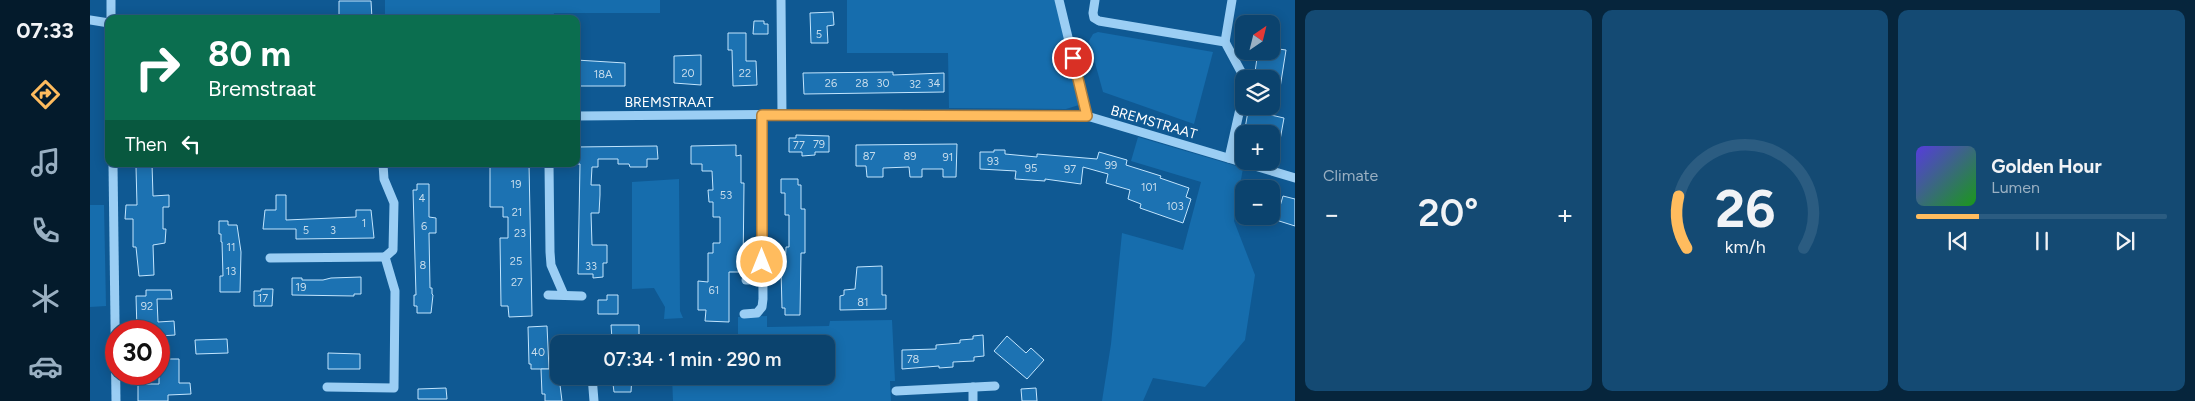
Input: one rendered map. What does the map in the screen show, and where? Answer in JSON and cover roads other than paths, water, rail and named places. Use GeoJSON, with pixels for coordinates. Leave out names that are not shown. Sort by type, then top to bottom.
{"type":"FeatureCollection","features":[{"type":"Feature","properties":{"kind":"street"},"geometry":{"type":"LineString","coordinates":[[111,0],[111,15]]}},
{"type":"Feature","properties":{"kind":"street"},"geometry":{"type":"LineString","coordinates":[[781,0],[782,115]]}},
{"type":"Feature","properties":{"kind":"street"},"geometry":{"type":"LineString","coordinates":[[1059,0],[1087,116]]}},
{"type":"Feature","properties":{"kind":"street"},"geometry":{"type":"LineString","coordinates":[[1095,0],[1093,13],[1094,18],[1099,22],[1224,42]]}},
{"type":"Feature","properties":{"kind":"street"},"geometry":{"type":"LineString","coordinates":[[1232,0],[1224,42],[1240,70]]}},
{"type":"Feature","properties":{"kind":"street"},"geometry":{"type":"LineString","coordinates":[[90,20],[105,22]]}},
{"type":"Feature","properties":{"kind":"street"},"geometry":{"type":"LineString","coordinates":[[744,314],[757,313],[762,307],[762,115]]}},
{"type":"Feature","properties":{"kind":"street"},"geometry":{"type":"LineString","coordinates":[[1229,158],[1239,115]]}},
{"type":"Feature","properties":{"kind":"street","name":"BREMSTRAAT"},"geometry":{"type":"LineString","coordinates":[[580,116],[1087,116],[1295,178]]}},
{"type":"Feature","properties":{"kind":"street"},"geometry":{"type":"LineString","coordinates":[[112,167],[116,401]]}},
{"type":"Feature","properties":{"kind":"street"},"geometry":{"type":"LineString","coordinates":[[270,258],[385,257],[393,250],[394,203],[384,178],[383,167]]}},
{"type":"Feature","properties":{"kind":"street"},"geometry":{"type":"LineString","coordinates":[[549,167],[551,265],[564,295]]}},
{"type":"Feature","properties":{"kind":"street"},"geometry":{"type":"LineString","coordinates":[[327,387],[394,388],[395,291],[385,257]]}},
{"type":"Feature","properties":{"kind":"street"},"geometry":{"type":"LineString","coordinates":[[746,280],[763,280]]}},
{"type":"Feature","properties":{"kind":"street"},"geometry":{"type":"LineString","coordinates":[[548,295],[582,296]]}},
{"type":"Feature","properties":{"kind":"street"},"geometry":{"type":"LineString","coordinates":[[593,385],[594,401]]}},
{"type":"Feature","properties":{"kind":"street"},"geometry":{"type":"LineString","coordinates":[[896,391],[995,386]]}},
{"type":"Feature","properties":{"kind":"street"},"geometry":{"type":"LineString","coordinates":[[973,387],[973,401]]}}]}
